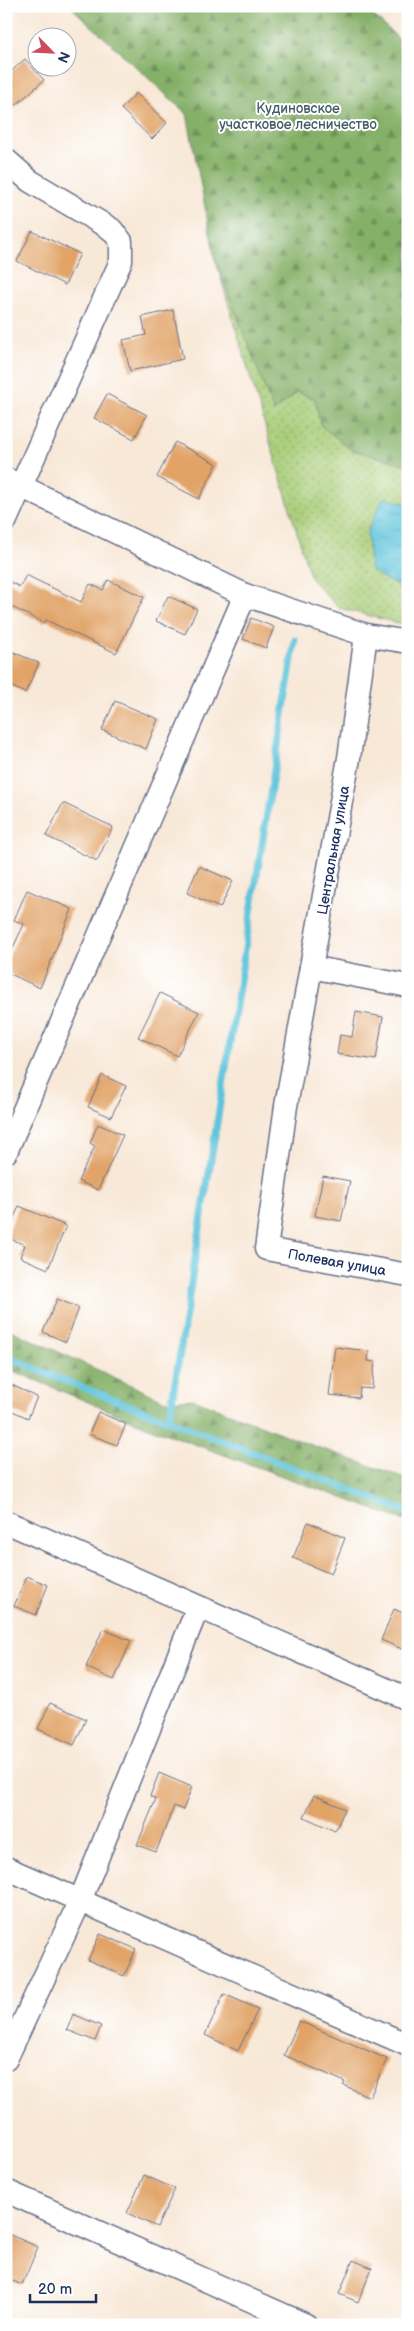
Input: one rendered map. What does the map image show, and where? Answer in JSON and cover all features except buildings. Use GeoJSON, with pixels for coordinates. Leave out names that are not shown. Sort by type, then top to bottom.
{"type":"FeatureCollection","features":[{"type":"Feature","properties":{"kind":"street"},"geometry":{"type":"LineString","coordinates":[[6,160],[30,181],[111,229],[121,242],[121,261],[14,483],[6,520]]}},
{"type":"Feature","properties":{"kind":"street"},"geometry":{"type":"LineString","coordinates":[[14,483],[245,594],[366,634],[408,642]]}},
{"type":"Feature","properties":{"kind":"street"},"geometry":{"type":"LineString","coordinates":[[6,1152],[245,594]]}},
{"type":"Feature","properties":{"kind":"street","name":"Центральная улица"},"geometry":{"type":"LineString","coordinates":[[266,1249],[286,1106],[349,758],[366,634]]}},
{"type":"Feature","properties":{"kind":"street"},"geometry":{"type":"LineString","coordinates":[[311,967],[408,986]]}},
{"type":"Feature","properties":{"kind":"street","name":"Полевая улица"},"geometry":{"type":"LineString","coordinates":[[266,1249],[408,1275]]}},
{"type":"Feature","properties":{"kind":"street"},"geometry":{"type":"LineString","coordinates":[[6,1522],[408,1699]]}},
{"type":"Feature","properties":{"kind":"street"},"geometry":{"type":"LineString","coordinates":[[6,2058],[80,1902],[198,1607]]}},
{"type":"Feature","properties":{"kind":"street"},"geometry":{"type":"LineString","coordinates":[[6,1868],[408,2045]]}},
{"type":"Feature","properties":{"kind":"street"},"geometry":{"type":"LineString","coordinates":[[6,2191],[306,2325]]}},
{"type":"Feature","properties":{"kind":"green space","name":"Кудиновское участковое лесничество"},"geometry":{"type":"Polygon","coordinates":[[[70,6],[363,6],[408,47],[408,465],[352,450],[321,426],[315,399],[298,392],[274,412],[215,259],[187,114],[70,6]]]}},
{"type":"Feature","properties":{"kind":"green space"},"geometry":{"type":"Polygon","coordinates":[[[215,259],[274,411],[297,392],[315,399],[321,426],[352,450],[408,465],[408,504],[383,499],[386,580],[408,589],[408,624],[339,608],[311,579],[215,259]]]}},
{"type":"Feature","properties":{"kind":"green space"},"geometry":{"type":"Polygon","coordinates":[[[6,1328],[166,1401],[194,1399],[303,1442],[408,1479],[408,1522],[153,1429],[6,1368],[6,1328]]]}},
{"type":"Feature","properties":{"kind":"water"},"geometry":{"type":"Polygon","coordinates":[[[383,498],[408,504],[408,589],[386,580],[371,570],[367,533],[383,498]]]}},
{"type":"Feature","properties":{"kind":"waterway"},"geometry":{"type":"LineString","coordinates":[[169,1420],[295,640]]}},
{"type":"Feature","properties":{"kind":"waterway"},"geometry":{"type":"LineString","coordinates":[[6,1355],[37,1370],[408,1512]]}}]}
